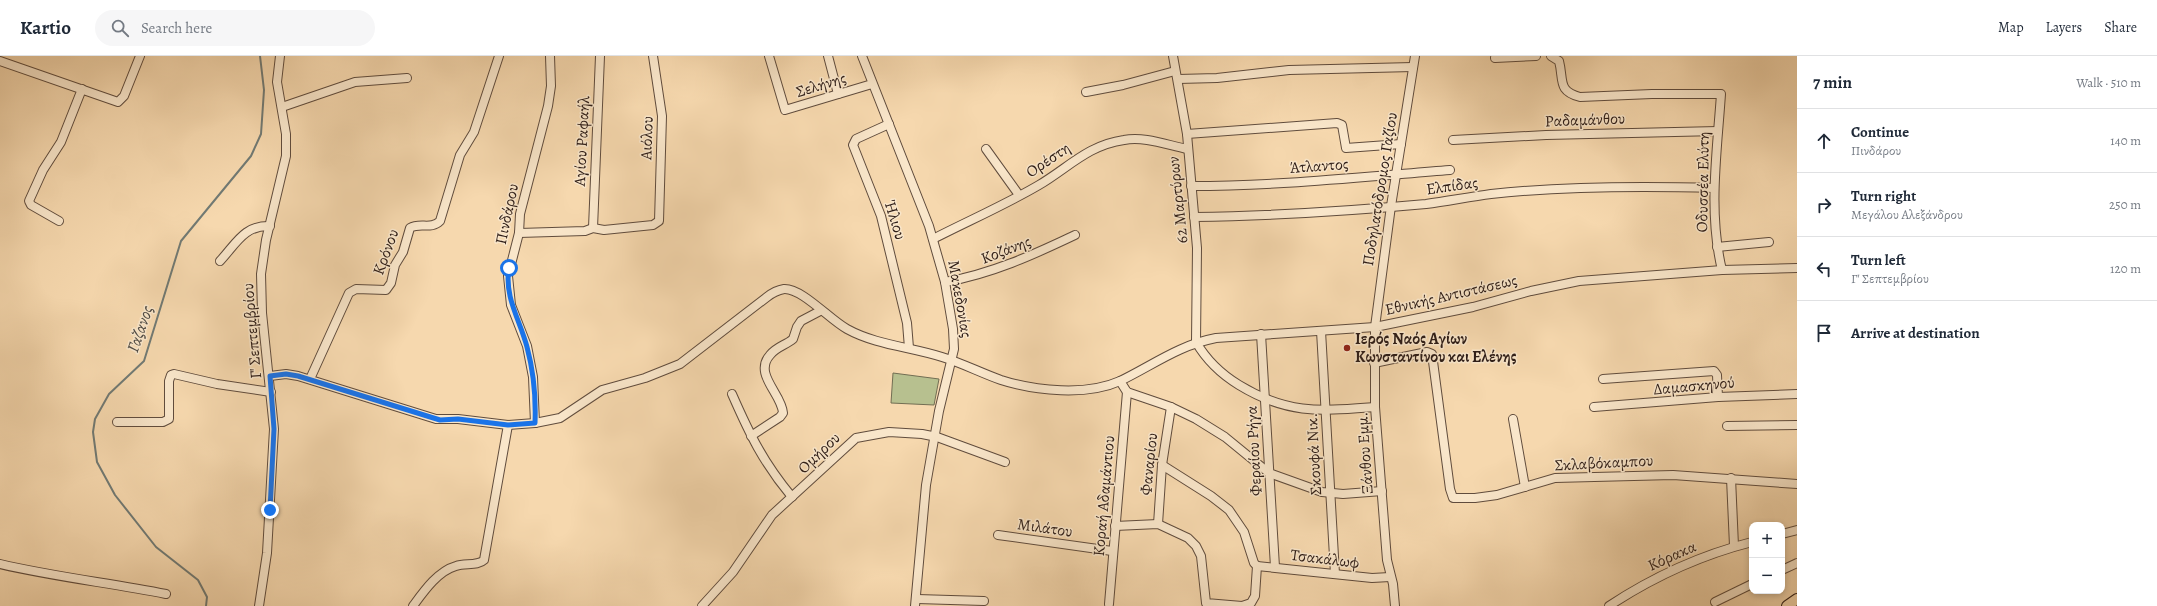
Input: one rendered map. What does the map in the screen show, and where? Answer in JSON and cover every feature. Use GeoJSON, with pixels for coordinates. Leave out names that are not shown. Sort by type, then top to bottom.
{"type":"FeatureCollection","features":[{"type":"Feature","properties":{"kind":"main road"},"geometry":{"type":"LineString","coordinates":[[1787,606],[1797,599]]}},
{"type":"Feature","properties":{"kind":"street"},"geometry":{"type":"LineString","coordinates":[[0,61],[117,102],[121,101],[140,56]]}},
{"type":"Feature","properties":{"kind":"street","name":"Γ' Σεπτεμβρίου"},"geometry":{"type":"LineString","coordinates":[[259,606],[266,563],[274,449],[270,376],[262,313],[261,283],[264,252],[286,156],[287,138],[277,82],[280,56]]}},
{"type":"Feature","properties":{"kind":"street","name":"Κρόνου"},"geometry":{"type":"LineString","coordinates":[[310,379],[349,294],[356,289],[386,290],[391,282],[395,264],[403,252],[410,228],[414,225],[432,226],[440,221],[460,155],[474,132],[499,56]]}},
{"type":"Feature","properties":{"kind":"street","name":"Πινδάρου"},"geometry":{"type":"LineString","coordinates":[[535,423],[534,377],[527,346],[513,311],[508,286],[509,268],[519,233],[520,214],[550,95],[550,56]]}},
{"type":"Feature","properties":{"kind":"street","name":"Αγίου Ραφαήλ"},"geometry":{"type":"LineString","coordinates":[[593,228],[600,56]]}},
{"type":"Feature","properties":{"kind":"street","name":"Αιόλου"},"geometry":{"type":"LineString","coordinates":[[593,228],[604,230],[652,225],[659,221],[662,116],[653,56]]}},
{"type":"Feature","properties":{"kind":"street","name":"Σελήνης"},"geometry":{"type":"LineString","coordinates":[[769,56],[786,110],[872,84]]}},
{"type":"Feature","properties":{"kind":"street"},"geometry":{"type":"LineString","coordinates":[[828,56],[838,94]]}},
{"type":"Feature","properties":{"kind":"street","name":"Μακεδονίας"},"geometry":{"type":"LineString","coordinates":[[862,56],[872,84],[916,189],[945,282],[953,329],[954,346],[934,437],[924,496],[916,603]]}},
{"type":"Feature","properties":{"kind":"street","name":"62 Μαρτύρων"},"geometry":{"type":"LineString","coordinates":[[1173,56],[1187,134],[1187,149],[1198,260],[1196,342]]}},
{"type":"Feature","properties":{"kind":"street","name":"Ποδηλατόδρομος Γαζίου"},"geometry":{"type":"LineString","coordinates":[[1375,327],[1400,144],[1415,56]]}},
{"type":"Feature","properties":{"kind":"street"},"geometry":{"type":"LineString","coordinates":[[1495,58],[1536,56]]}},
{"type":"Feature","properties":{"kind":"street","name":"Οδυσσέα Ελύτη"},"geometry":{"type":"LineString","coordinates":[[1551,56],[1559,61],[1563,88],[1569,94],[1580,97],[1652,94],[1721,94],[1713,210],[1717,247],[1722,270]]}},
{"type":"Feature","properties":{"kind":"street"},"geometry":{"type":"LineString","coordinates":[[1086,92],[1176,75],[1217,78],[1289,70],[1414,68]]}},
{"type":"Feature","properties":{"kind":"street"},"geometry":{"type":"LineString","coordinates":[[282,107],[355,82],[407,78]]}},
{"type":"Feature","properties":{"kind":"street"},"geometry":{"type":"LineString","coordinates":[[60,221],[31,205],[29,200],[43,170],[61,142],[82,89]]}},
{"type":"Feature","properties":{"kind":"street"},"geometry":{"type":"LineString","coordinates":[[1187,134],[1337,123],[1342,125],[1346,148],[1400,144]]}},
{"type":"Feature","properties":{"kind":"street","name":"Ήλιου"},"geometry":{"type":"LineString","coordinates":[[889,124],[856,139],[852,145],[881,216],[907,323],[909,348]]}},
{"type":"Feature","properties":{"kind":"street","name":"Ραδαμάνθου"},"geometry":{"type":"LineString","coordinates":[[1453,140],[1553,135],[1718,131]]}},
{"type":"Feature","properties":{"kind":"street","name":"Ορέστη"},"geometry":{"type":"LineString","coordinates":[[933,240],[1046,180],[1083,154],[1113,142],[1125,139],[1138,140],[1187,149]]}},
{"type":"Feature","properties":{"kind":"street"},"geometry":{"type":"LineString","coordinates":[[986,150],[1019,195]]}},
{"type":"Feature","properties":{"kind":"street","name":"Άτλαντος"},"geometry":{"type":"LineString","coordinates":[[1191,186],[1242,186],[1396,176],[1450,170]]}},
{"type":"Feature","properties":{"kind":"street","name":"Ελπίδας"},"geometry":{"type":"LineString","coordinates":[[1194,217],[1256,216],[1425,204],[1491,194],[1560,190],[1714,188]]}},
{"type":"Feature","properties":{"kind":"street"},"geometry":{"type":"LineString","coordinates":[[220,261],[250,229],[259,226],[270,226]]}},
{"type":"Feature","properties":{"kind":"street"},"geometry":{"type":"LineString","coordinates":[[519,233],[585,232],[593,228]]}},
{"type":"Feature","properties":{"kind":"street","name":"Κοζάνης"},"geometry":{"type":"LineString","coordinates":[[945,282],[978,276],[995,270],[1075,235]]}},
{"type":"Feature","properties":{"kind":"street"},"geometry":{"type":"LineString","coordinates":[[1717,247],[1769,242]]}},
{"type":"Feature","properties":{"kind":"street","name":"Εθνικής Αντιστάσεως"},"geometry":{"type":"LineString","coordinates":[[270,376],[286,374],[310,379],[369,400],[436,419],[458,419],[508,425],[535,423],[560,418],[602,390],[645,378],[680,364],[768,297],[780,290],[796,292],[839,324],[859,335],[951,360],[1000,380],[1032,387],[1067,390],[1086,389],[1105,386],[1120,381],[1155,360],[1196,342],[1261,334],[1375,327],[1473,307],[1579,280],[1722,270],[1797,268]]}},
{"type":"Feature","properties":{"kind":"street"},"geometry":{"type":"LineString","coordinates":[[751,436],[780,417],[783,413],[782,406],[764,371],[767,358],[776,349],[793,339],[797,327],[801,322],[820,311]]}},
{"type":"Feature","properties":{"kind":"street","name":"Ξάνθου Εμμ."},"geometry":{"type":"LineString","coordinates":[[1375,327],[1374,362],[1382,491],[1387,560],[1390,577],[1393,584],[1395,606]]}},
{"type":"Feature","properties":{"kind":"street","name":"Σκουφά Νικ."},"geometry":{"type":"LineString","coordinates":[[1321,331],[1335,574]]}},
{"type":"Feature","properties":{"kind":"street","name":"Φεραίου Ρήγα"},"geometry":{"type":"LineString","coordinates":[[1261,334],[1276,567]]}},
{"type":"Feature","properties":{"kind":"street"},"geometry":{"type":"LineString","coordinates":[[1196,342],[1208,360],[1221,373],[1266,400],[1289,407],[1326,411],[1376,407]]}},
{"type":"Feature","properties":{"kind":"street","name":"Σκλαβόκαμπου"},"geometry":{"type":"LineString","coordinates":[[1374,362],[1427,352],[1432,354],[1450,489],[1453,498],[1475,498],[1497,495],[1555,478],[1673,475],[1731,478],[1797,484]]}},
{"type":"Feature","properties":{"kind":"street"},"geometry":{"type":"LineString","coordinates":[[1603,379],[1714,371],[1718,375],[1718,396]]}},
{"type":"Feature","properties":{"kind":"street"},"geometry":{"type":"LineString","coordinates":[[118,422],[163,422],[169,419],[169,381],[171,375],[174,374],[217,384],[271,392]]}},
{"type":"Feature","properties":{"kind":"street"},"geometry":{"type":"LineString","coordinates":[[1120,381],[1127,392],[1171,407],[1196,419],[1225,437],[1269,473],[1322,492],[1382,491]]}},
{"type":"Feature","properties":{"kind":"street","name":"Κοραή Αδαμάντιου"},"geometry":{"type":"LineString","coordinates":[[1109,604],[1112,551],[1127,392]]}},
{"type":"Feature","properties":{"kind":"street"},"geometry":{"type":"LineString","coordinates":[[732,394],[765,463],[792,497]]}},
{"type":"Feature","properties":{"kind":"street","name":"Δαμασκηνού"},"geometry":{"type":"LineString","coordinates":[[1594,407],[1718,396],[1797,394]]}},
{"type":"Feature","properties":{"kind":"street","name":"Φαναρίου"},"geometry":{"type":"LineString","coordinates":[[1158,524],[1162,465],[1171,407]]}},
{"type":"Feature","properties":{"kind":"street"},"geometry":{"type":"LineString","coordinates":[[1513,420],[1525,487]]}},
{"type":"Feature","properties":{"kind":"street"},"geometry":{"type":"LineString","coordinates":[[413,606],[432,582],[452,567],[479,563],[484,560],[508,425]]}},
{"type":"Feature","properties":{"kind":"street"},"geometry":{"type":"LineString","coordinates":[[1727,426],[1797,425]]}},
{"type":"Feature","properties":{"kind":"street","name":"Ομήρου"},"geometry":{"type":"LineString","coordinates":[[702,606],[733,572],[772,515],[828,466],[856,438],[889,432],[908,432],[934,437],[1005,462]]}},
{"type":"Feature","properties":{"kind":"street"},"geometry":{"type":"LineString","coordinates":[[1115,526],[1158,524],[1188,538],[1198,549],[1202,560],[1206,603],[1242,606],[1251,603],[1255,596],[1258,566],[1254,563],[1244,532],[1227,507],[1162,465]]}},
{"type":"Feature","properties":{"kind":"street"},"geometry":{"type":"LineString","coordinates":[[1731,478],[1734,546]]}},
{"type":"Feature","properties":{"kind":"street"},"geometry":{"type":"LineString","coordinates":[[1785,533],[1797,530]]}},
{"type":"Feature","properties":{"kind":"street","name":"Μιλάτου"},"geometry":{"type":"LineString","coordinates":[[998,535],[1112,551]]}},
{"type":"Feature","properties":{"kind":"street","name":"Κόρακα"},"geometry":{"type":"LineString","coordinates":[[1609,606],[1639,586],[1675,569],[1734,546],[1749,543]]}},
{"type":"Feature","properties":{"kind":"street"},"geometry":{"type":"LineString","coordinates":[[1785,569],[1797,563]]}},
{"type":"Feature","properties":{"kind":"street"},"geometry":{"type":"LineString","coordinates":[[0,564],[55,576],[110,583],[166,594]]}},
{"type":"Feature","properties":{"kind":"street","name":"Τσακάλωφ"},"geometry":{"type":"LineString","coordinates":[[1258,566],[1372,578],[1390,577]]}},
{"type":"Feature","properties":{"kind":"street"},"geometry":{"type":"LineString","coordinates":[[1715,602],[1749,585]]}},
{"type":"Feature","properties":{"kind":"street"},"geometry":{"type":"LineString","coordinates":[[916,603],[984,601]]}},
{"type":"Feature","properties":{"kind":"green space"},"geometry":{"type":"Polygon","coordinates":[[[893,373],[939,379],[934,405],[891,403],[893,373]]]}},
{"type":"Feature","properties":{"kind":"waterway","name":"Γαζανος"},"geometry":{"type":"LineString","coordinates":[[206,606],[207,597],[198,580],[156,547],[115,495],[97,462],[93,432],[95,419],[109,394],[144,361],[181,241],[251,156],[261,134],[264,90],[260,56]]}},
{"type":"Feature","properties":{"kind":"place","name":"Ιερός Ναός Αγίων Κωνσταντίνου και Ελένης"},"geometry":{"type":"Point","coordinates":[1347,348]}},
{"type":"Feature","properties":{"kind":"route"},"geometry":{"type":"LineString","coordinates":[[270,510],[274,429],[270,376],[286,374],[310,379],[364,398],[440,420],[458,419],[508,425],[526,425],[535,423],[536,405],[534,377],[527,346],[511,305],[508,286],[509,268]]}}]}
